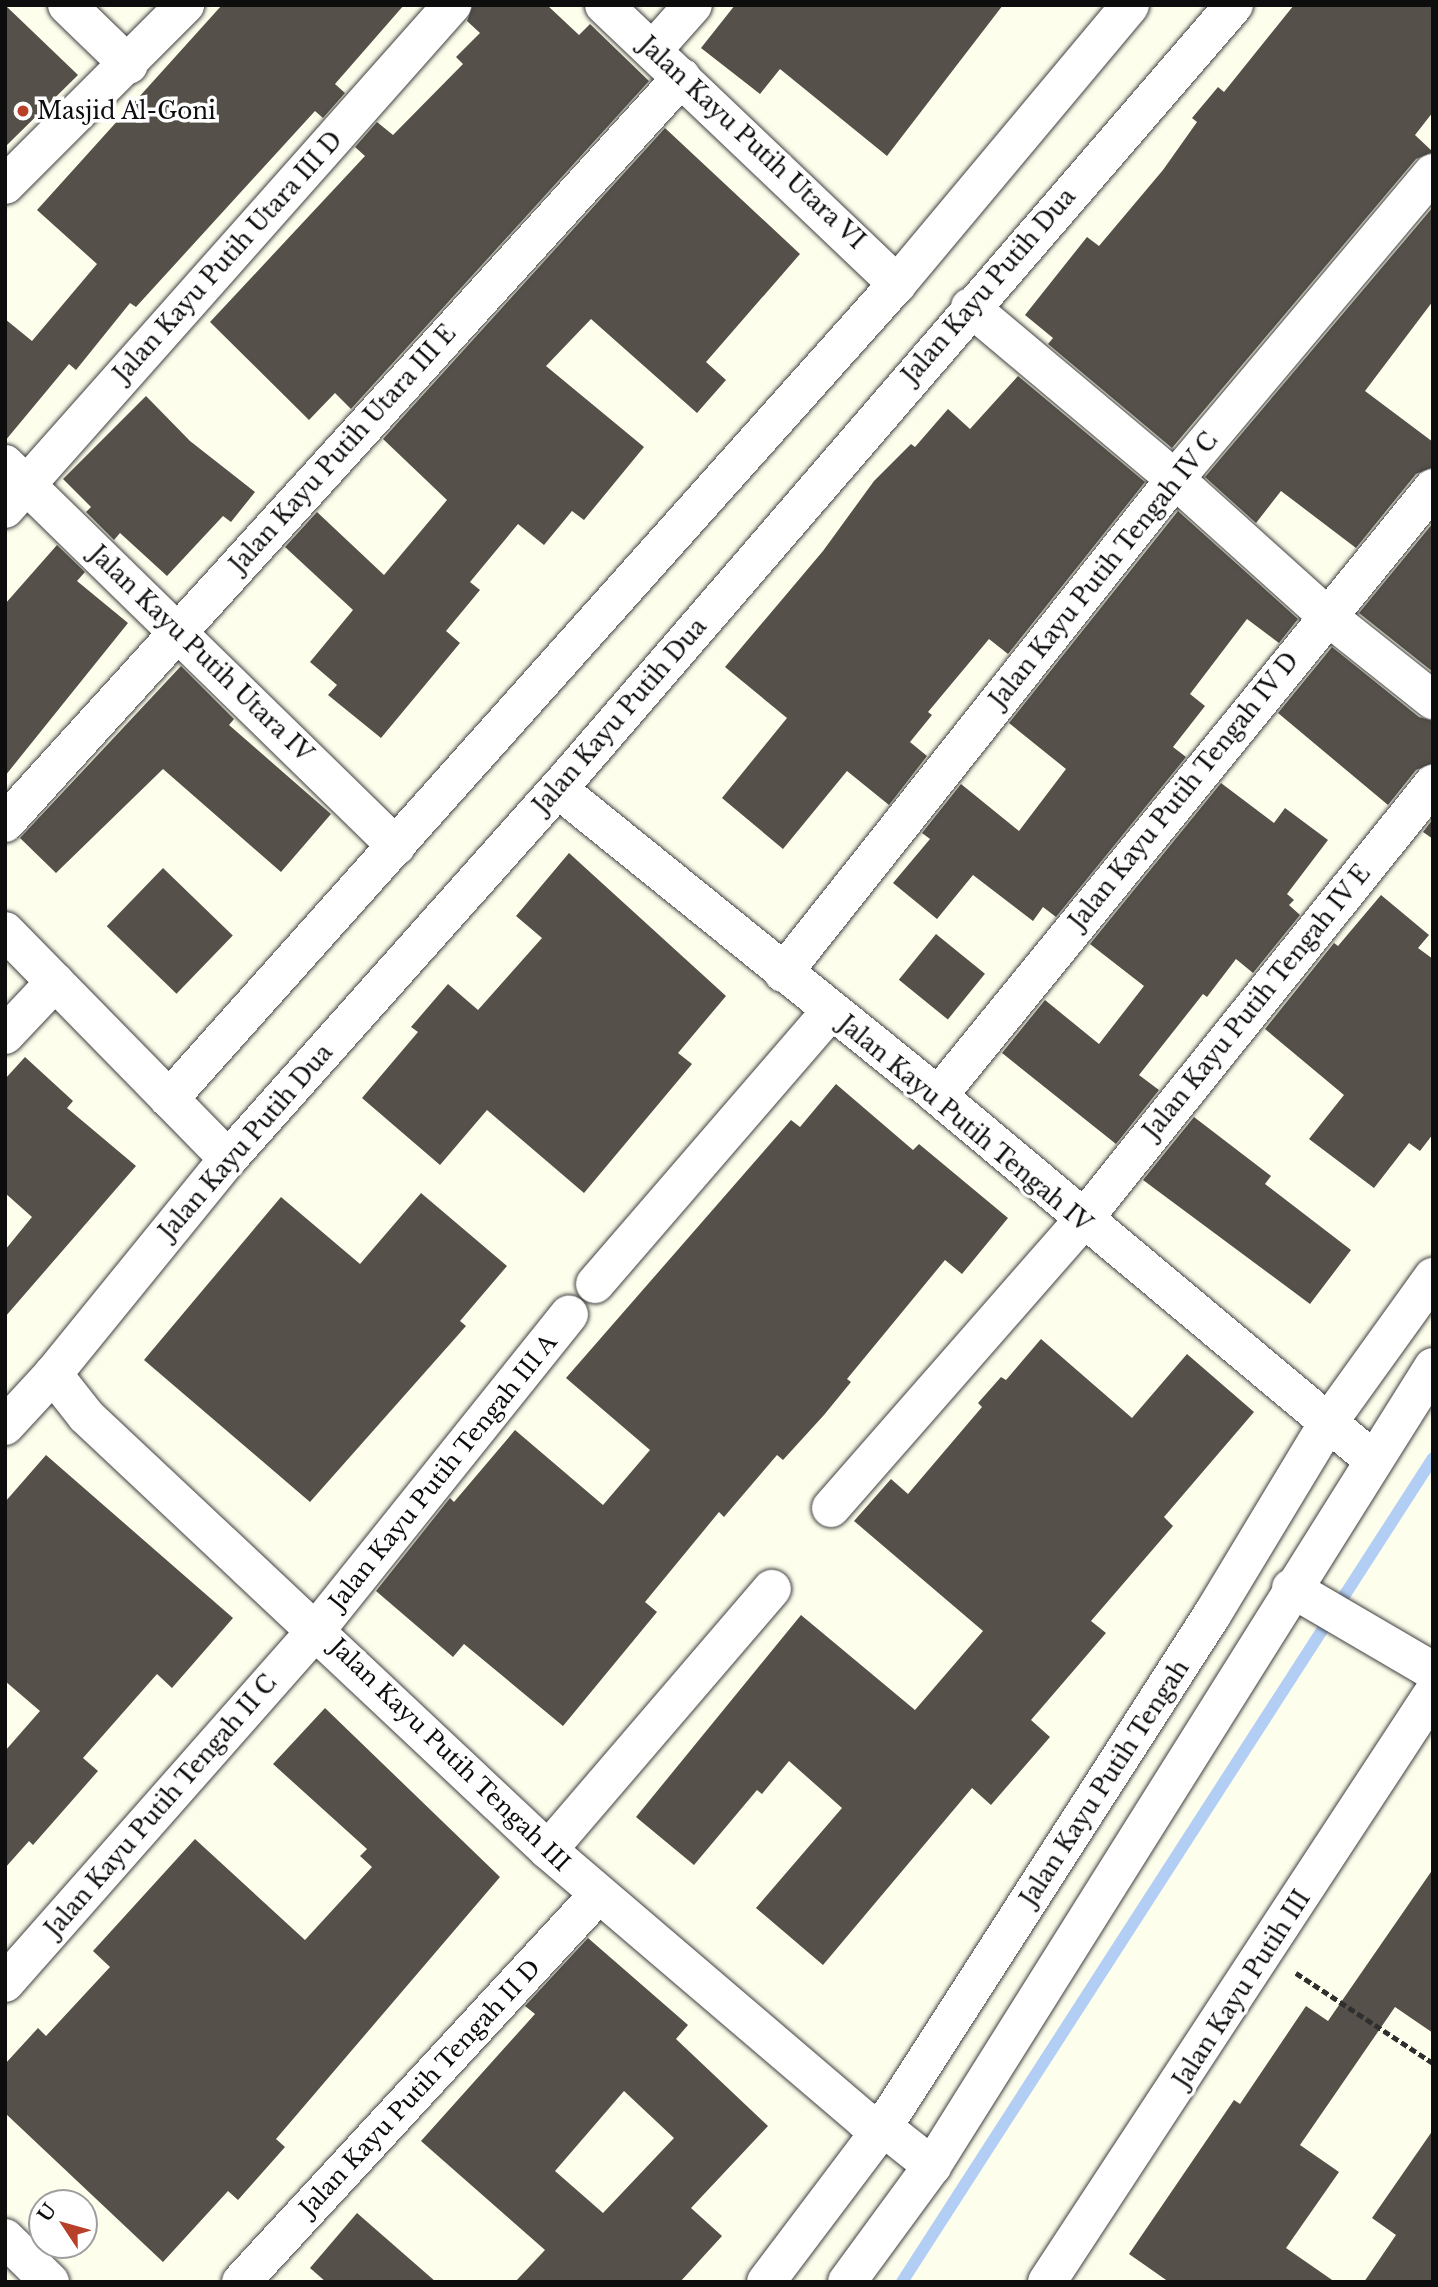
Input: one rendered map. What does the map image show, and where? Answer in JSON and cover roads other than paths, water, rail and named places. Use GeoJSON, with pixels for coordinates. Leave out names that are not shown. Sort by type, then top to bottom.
{"type":"FeatureCollection","features":[{"type":"Feature","properties":{"kind":"street"},"geometry":{"type":"LineString","coordinates":[[67,5],[129,65]]}},
{"type":"Feature","properties":{"kind":"street"},"geometry":{"type":"LineString","coordinates":[[5,185],[129,65],[185,5]]}},
{"type":"Feature","properties":{"kind":"street","name":"Jalan Kayu Putih Utara III D"},"geometry":{"type":"LineString","coordinates":[[12,486],[452,5]]}},
{"type":"Feature","properties":{"kind":"street","name":"Jalan Kayu Putih Utara VI"},"geometry":{"type":"LineString","coordinates":[[604,5],[897,284]]}},
{"type":"Feature","properties":{"kind":"street"},"geometry":{"type":"LineString","coordinates":[[653,50],[693,5]]}},
{"type":"Feature","properties":{"kind":"street"},"geometry":{"type":"LineString","coordinates":[[169,1100],[897,284],[1130,5]]}},
{"type":"Feature","properties":{"kind":"street","name":"Jalan Kayu Putih Dua"},"geometry":{"type":"LineString","coordinates":[[5,1426],[53,1374],[228,1159],[558,789],[970,307],[1234,5]]}},
{"type":"Feature","properties":{"kind":"street","name":"Jalan Kayu Putih Utara III E"},"geometry":{"type":"LineString","coordinates":[[5,823],[682,77]]}},
{"type":"Feature","properties":{"kind":"street","name":"Jalan Kayu Putih Tengah IV C"},"geometry":{"type":"LineString","coordinates":[[783,974],[1175,478],[1433,173]]}},
{"type":"Feature","properties":{"kind":"street"},"geometry":{"type":"LineString","coordinates":[[970,307],[1175,478],[1326,615],[1433,700]]}},
{"type":"Feature","properties":{"kind":"street","name":"Jalan Kayu Putih Utara IV"},"geometry":{"type":"LineString","coordinates":[[12,486],[179,630],[396,846]]}},
{"type":"Feature","properties":{"kind":"street","name":"Jalan Kayu Putih Tengah IV D"},"geometry":{"type":"LineString","coordinates":[[938,1096],[1326,615],[1433,488]]}},
{"type":"Feature","properties":{"kind":"street","name":"Jalan Kayu Putih Tengah IV E"},"geometry":{"type":"LineString","coordinates":[[831,1508],[1082,1221],[1433,784]]}},
{"type":"Feature","properties":{"kind":"street","name":"Jalan Kayu Putih Tengah IV"},"geometry":{"type":"LineString","coordinates":[[558,789],[830,1012],[938,1096],[1082,1221],[1372,1459]]}},
{"type":"Feature","properties":{"kind":"street"},"geometry":{"type":"LineString","coordinates":[[5,931],[228,1159]]}},
{"type":"Feature","properties":{"kind":"street"},"geometry":{"type":"LineString","coordinates":[[5,1035],[55,982]]}},
{"type":"Feature","properties":{"kind":"street"},"geometry":{"type":"LineString","coordinates":[[595,1284],[830,1012]]}},
{"type":"Feature","properties":{"kind":"street","name":"Jalan Kayu Putih Tengah"},"geometry":{"type":"LineString","coordinates":[[766,2282],[873,2129],[1212,1615],[1328,1423],[1433,1277]]}},
{"type":"Feature","properties":{"kind":"street","name":"Jalan Kayu Putih Tengah III A"},"geometry":{"type":"LineString","coordinates":[[317,1629],[569,1315]]}},
{"type":"Feature","properties":{"kind":"street"},"geometry":{"type":"LineString","coordinates":[[847,2282],[927,2173],[1291,1588],[1433,1367]]}},
{"type":"Feature","properties":{"kind":"street","name":"Jalan Kayu Putih Tengah III"},"geometry":{"type":"LineString","coordinates":[[53,1374],[86,1416],[317,1629],[548,1850],[927,2173]]}},
{"type":"Feature","properties":{"kind":"street"},"geometry":{"type":"LineString","coordinates":[[1291,1588],[1433,1671]]}},
{"type":"Feature","properties":{"kind":"street"},"geometry":{"type":"LineString","coordinates":[[548,1850],[772,1589]]}},
{"type":"Feature","properties":{"kind":"street","name":"Jalan Kayu Putih Tengah II C"},"geometry":{"type":"LineString","coordinates":[[5,1983],[317,1629]]}},
{"type":"Feature","properties":{"kind":"street","name":"Jalan Kayu Putih III"},"geometry":{"type":"LineString","coordinates":[[1047,2282],[1266,1954],[1433,1693]]}},
{"type":"Feature","properties":{"kind":"street","name":"Jalan Kayu Putih Tengah II D"},"geometry":{"type":"LineString","coordinates":[[241,2282],[598,1895]]}},
{"type":"Feature","properties":{"kind":"street"},"geometry":{"type":"LineString","coordinates":[[5,2238],[50,2282]]}},
{"type":"Feature","properties":{"kind":"waterway"},"geometry":{"type":"LineString","coordinates":[[902,2282],[1433,1458]]}},
{"type":"Feature","properties":{"kind":"place","name":"Masjid Al-Goni"},"geometry":{"type":"Point","coordinates":[23,111]}}]}
